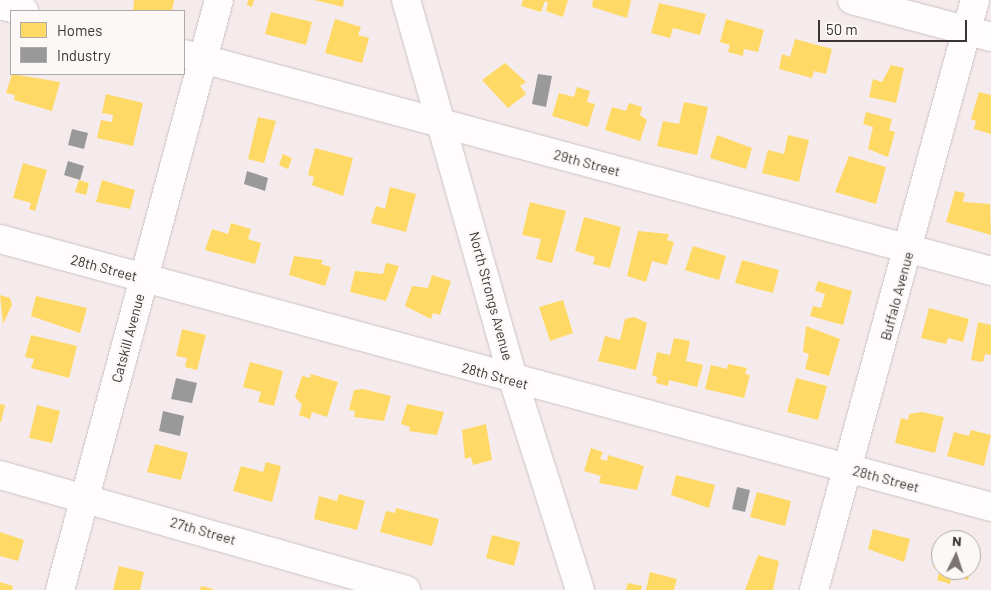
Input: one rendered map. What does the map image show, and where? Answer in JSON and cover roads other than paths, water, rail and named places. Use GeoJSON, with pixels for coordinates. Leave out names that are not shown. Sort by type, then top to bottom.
{"type":"FeatureCollection","features":[{"type":"Feature","properties":{"kind":"street","name":"Catskill Avenue"},"geometry":{"type":"LineString","coordinates":[[60,590],[144,278],[193,57],[219,0]]}},
{"type":"Feature","properties":{"kind":"street","name":"North Strongs Avenue"},"geometry":{"type":"LineString","coordinates":[[406,0],[445,124],[514,382],[580,590]]}},
{"type":"Feature","properties":{"kind":"street"},"geometry":{"type":"LineString","coordinates":[[852,0],[979,34]]}},
{"type":"Feature","properties":{"kind":"street","name":"Buffalo Avenue"},"geometry":{"type":"LineString","coordinates":[[814,590],[851,469],[910,249],[979,34],[975,0]]}},
{"type":"Feature","properties":{"kind":"street"},"geometry":{"type":"LineString","coordinates":[[0,5],[20,10]]}},
{"type":"Feature","properties":{"kind":"street","name":"29th Street"},"geometry":{"type":"LineString","coordinates":[[193,57],[991,271]]}},
{"type":"Feature","properties":{"kind":"street","name":"28th Street"},"geometry":{"type":"LineString","coordinates":[[0,239],[514,382],[991,507]]}},
{"type":"Feature","properties":{"kind":"street","name":"27th Street"},"geometry":{"type":"LineString","coordinates":[[0,474],[406,590]]}}]}
